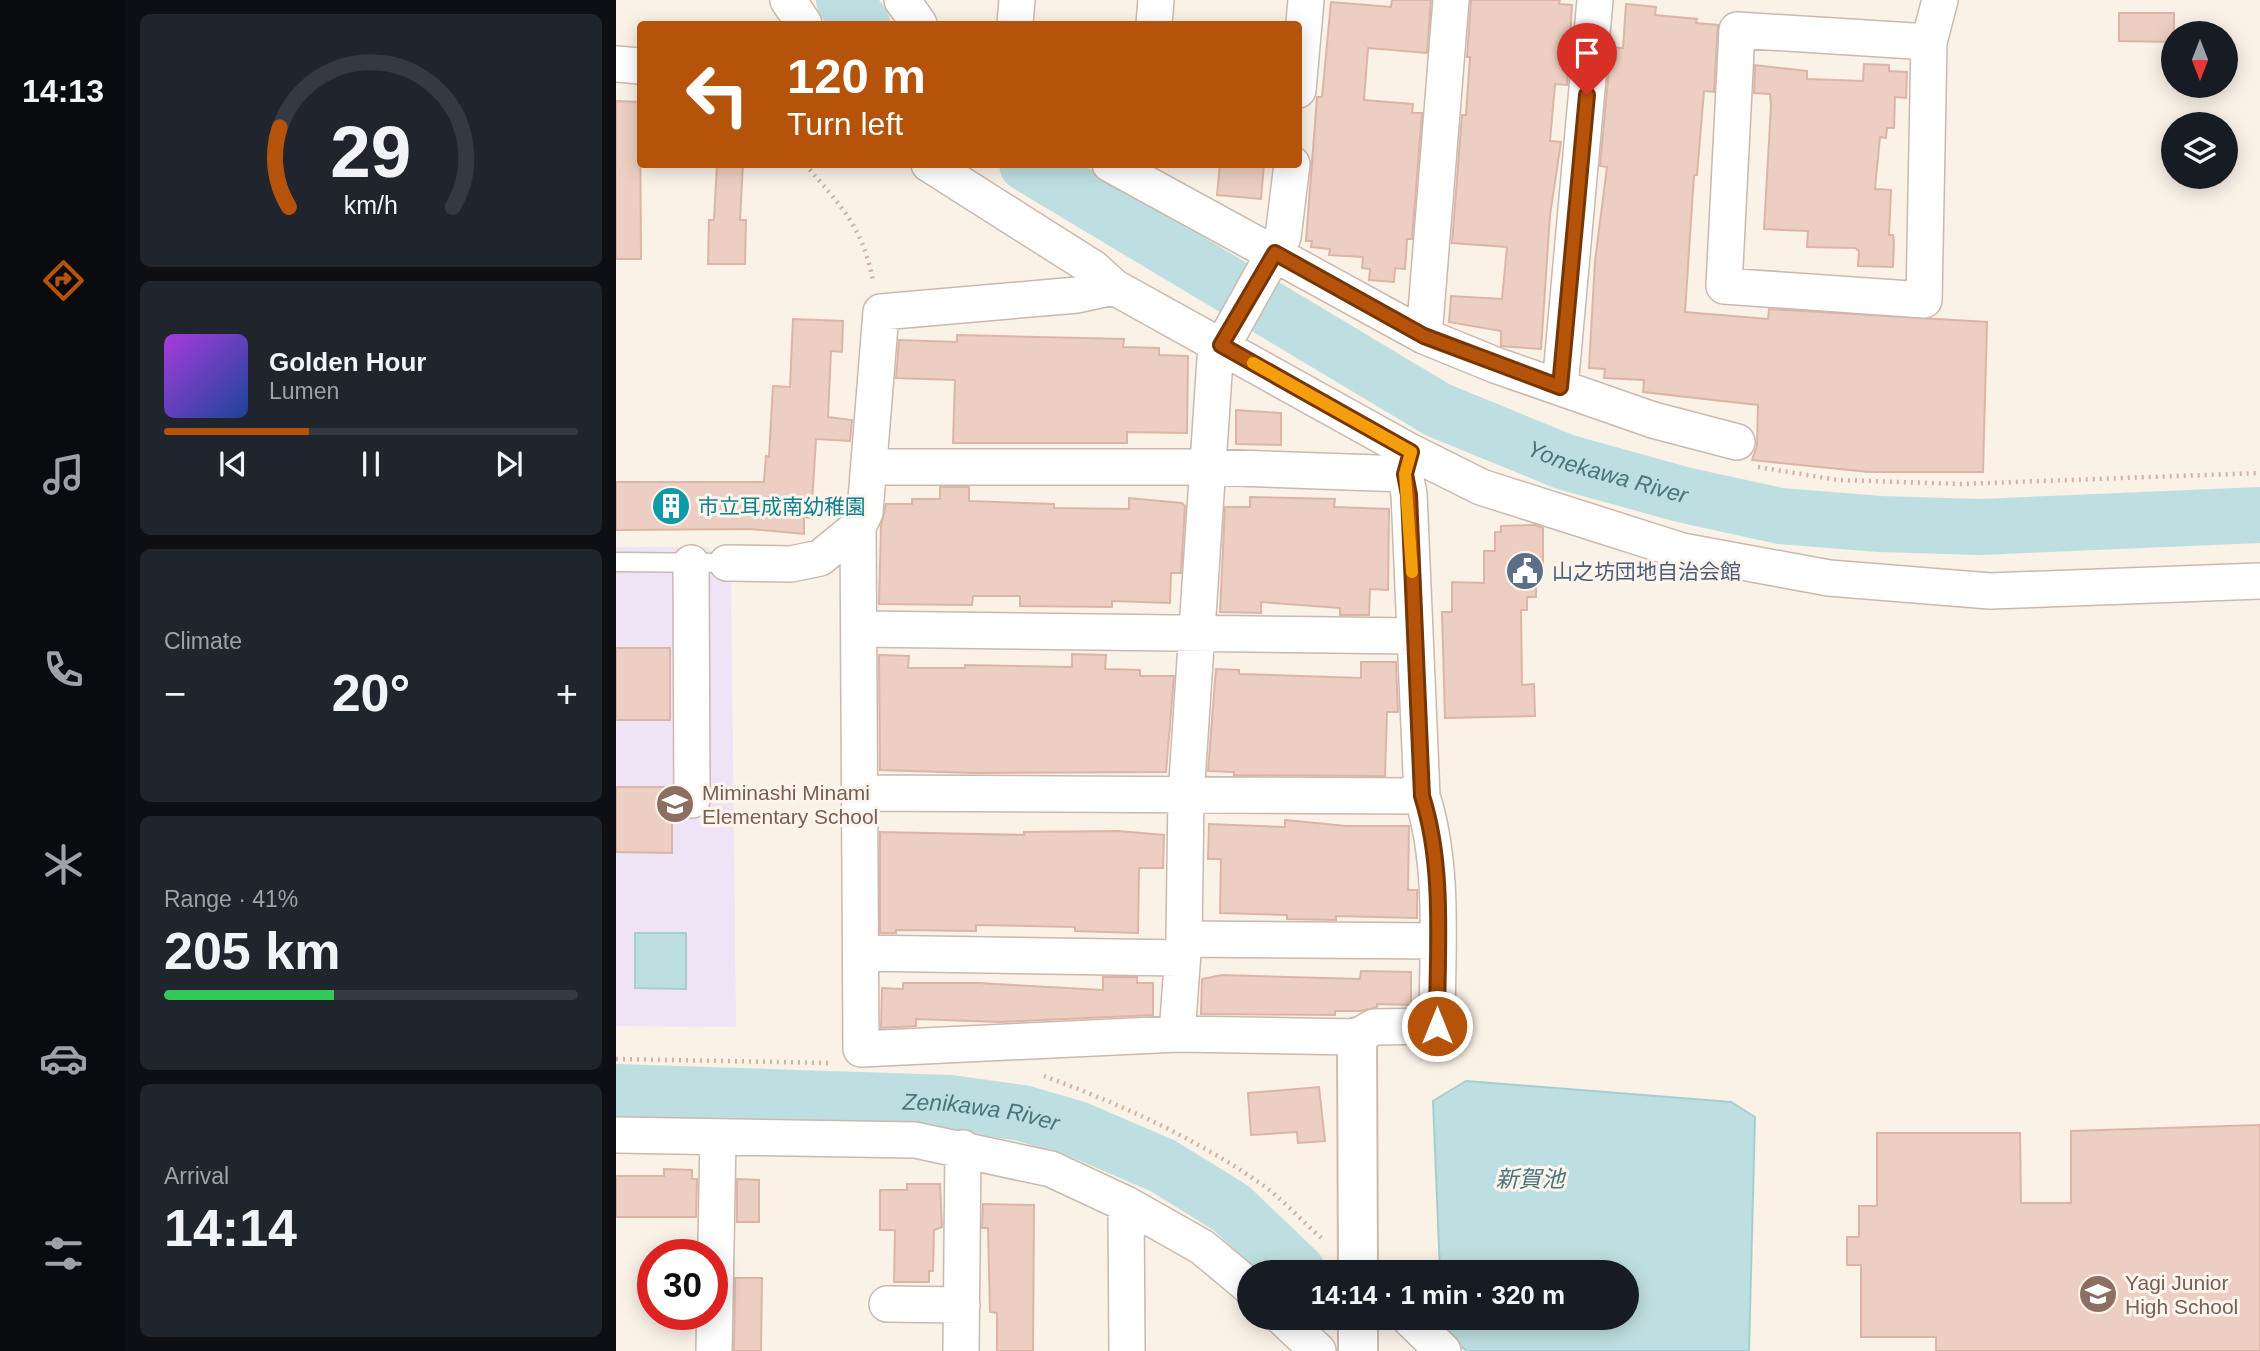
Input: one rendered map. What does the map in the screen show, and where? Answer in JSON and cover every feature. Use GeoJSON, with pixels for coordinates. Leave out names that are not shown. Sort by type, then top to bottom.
{"type":"FeatureCollection","features":[{"type":"Feature","properties":{"kind":"street"},"geometry":{"type":"LineString","coordinates":[[788,0],[802,21]]}},
{"type":"Feature","properties":{"kind":"street"},"geometry":{"type":"LineString","coordinates":[[902,0],[917,21]]}},
{"type":"Feature","properties":{"kind":"street"},"geometry":{"type":"LineString","coordinates":[[1015,21],[1017,0]]}},
{"type":"Feature","properties":{"kind":"street"},"geometry":{"type":"LineString","coordinates":[[1154,21],[1156,0]]}},
{"type":"Feature","properties":{"kind":"street"},"geometry":{"type":"LineString","coordinates":[[1302,45],[1306,0]]}},
{"type":"Feature","properties":{"kind":"street"},"geometry":{"type":"LineString","coordinates":[[1424,336],[1451,0]]}},
{"type":"Feature","properties":{"kind":"street"},"geometry":{"type":"LineString","coordinates":[[1560,387],[1595,0]]}},
{"type":"Feature","properties":{"kind":"street"},"geometry":{"type":"LineString","coordinates":[[1929,42],[1737,30],[1724,286],[1924,300],[1929,42],[1940,0]]}},
{"type":"Feature","properties":{"kind":"street"},"geometry":{"type":"LineString","coordinates":[[616,64],[637,66]]}},
{"type":"Feature","properties":{"kind":"street"},"geometry":{"type":"LineString","coordinates":[[935,168],[1093,268],[1114,287],[1224,340],[1408,463],[1574,519],[1682,551],[1829,578],[1990,590],[2260,580]]}},
{"type":"Feature","properties":{"kind":"street"},"geometry":{"type":"LineString","coordinates":[[1124,168],[1141,173],[1270,262],[1424,336],[1653,420],[1737,442]]}},
{"type":"Feature","properties":{"kind":"street"},"geometry":{"type":"LineString","coordinates":[[1177,1034],[1186,796],[1215,359],[1283,237],[1292,168]]}},
{"type":"Feature","properties":{"kind":"street"},"geometry":{"type":"LineString","coordinates":[[727,563],[790,564],[820,558],[858,527],[865,512],[870,467],[881,312],[1077,295],[1114,287]]}},
{"type":"Feature","properties":{"kind":"street"},"geometry":{"type":"LineString","coordinates":[[870,467],[1208,467],[1408,463]]}},
{"type":"Feature","properties":{"kind":"street"},"geometry":{"type":"LineString","coordinates":[[858,527],[861,1049],[1177,1034],[1357,1037],[1374,1027],[1437,1026],[1435,867],[1430,820],[1422,796],[1408,463]]}},
{"type":"Feature","properties":{"kind":"street"},"geometry":{"type":"LineString","coordinates":[[691,563],[692,800]]}},
{"type":"Feature","properties":{"kind":"street"},"geometry":{"type":"LineString","coordinates":[[860,629],[1415,636]]}},
{"type":"Feature","properties":{"kind":"street"},"geometry":{"type":"LineString","coordinates":[[861,793],[1422,796]]}},
{"type":"Feature","properties":{"kind":"street"},"geometry":{"type":"LineString","coordinates":[[861,953],[1182,949],[1437,941]]}},
{"type":"Feature","properties":{"kind":"street"},"geometry":{"type":"LineString","coordinates":[[1357,1037],[1360,1260]]}},
{"type":"Feature","properties":{"kind":"street"},"geometry":{"type":"LineString","coordinates":[[616,1135],[915,1140],[962,1148],[1051,1169],[1126,1204],[1202,1247],[1237,1276]]}},
{"type":"Feature","properties":{"kind":"street"},"geometry":{"type":"LineString","coordinates":[[714,1351],[718,1136]]}},
{"type":"Feature","properties":{"kind":"street"},"geometry":{"type":"LineString","coordinates":[[961,1351],[962,1148]]}},
{"type":"Feature","properties":{"kind":"street"},"geometry":{"type":"LineString","coordinates":[[1126,1204],[1127,1351]]}},
{"type":"Feature","properties":{"kind":"street"},"geometry":{"type":"LineString","coordinates":[[887,1304],[962,1305]]}},
{"type":"Feature","properties":{"kind":"street"},"geometry":{"type":"LineString","coordinates":[[1296,1330],[1318,1351]]}},
{"type":"Feature","properties":{"kind":"street"},"geometry":{"type":"LineString","coordinates":[[1358,1330],[1358,1351]]}},
{"type":"Feature","properties":{"kind":"street"},"geometry":{"type":"LineString","coordinates":[[1421,1330],[1443,1351]]}},
{"type":"Feature","properties":{"kind":"lane"},"geometry":{"type":"LineString","coordinates":[[616,562],[727,563]]}},
{"type":"Feature","properties":{"kind":"path"},"geometry":{"type":"LineString","coordinates":[[807,168],[855,223],[867,253],[881,312]]}},
{"type":"Feature","properties":{"kind":"path"},"geometry":{"type":"LineString","coordinates":[[616,1059],[851,1063],[861,1049]]}},
{"type":"Feature","properties":{"kind":"path"},"geometry":{"type":"LineString","coordinates":[[1041,1074],[1151,1121],[1213,1154],[1266,1187],[1349,1260]]}},
{"type":"Feature","properties":{"kind":"shaded area","name":"Miminashi Minami Elementary School"},"geometry":{"type":"Polygon","coordinates":[[[616,547],[708,547],[731,582],[736,1027],[616,1026],[616,547]]]}},
{"type":"Feature","properties":{"kind":"water"},"geometry":{"type":"Polygon","coordinates":[[[635,933],[686,933],[686,989],[635,988],[635,933]]]}},
{"type":"Feature","properties":{"kind":"water","name":"新賀池"},"geometry":{"type":"Polygon","coordinates":[[[1466,1081],[1731,1102],[1755,1117],[1749,1351],[1467,1351],[1442,1332],[1639,1330],[1639,1260],[1440,1260],[1433,1101],[1466,1081]]]}},
{"type":"Feature","properties":{"kind":"building"},"geometry":{"type":"Polygon","coordinates":[[[1392,0],[1431,0],[1427,53],[1368,48],[1364,100],[1413,104],[1412,113],[1422,113],[1412,239],[1407,239],[1405,269],[1395,268],[1394,282],[1369,280],[1370,269],[1362,268],[1363,257],[1329,255],[1330,249],[1311,247],[1312,241],[1306,241],[1317,97],[1322,97],[1331,2],[1391,7],[1392,0]]]}},
{"type":"Feature","properties":{"kind":"building"},"geometry":{"type":"Polygon","coordinates":[[[1471,0],[1560,0],[1559,4],[1572,5],[1567,85],[1555,84],[1550,141],[1561,142],[1550,215],[1541,349],[1501,346],[1501,331],[1449,322],[1451,296],[1502,299],[1507,247],[1452,243],[1462,115],[1466,115],[1471,0]]]}},
{"type":"Feature","properties":{"kind":"building"},"geometry":{"type":"Polygon","coordinates":[[[1626,4],[1656,7],[1655,15],[1697,19],[1696,23],[1718,25],[1714,92],[1704,91],[1697,175],[1694,175],[1685,312],[1768,319],[1769,309],[1987,322],[1983,472],[1869,472],[1752,460],[1757,446],[1758,405],[1643,392],[1644,380],[1604,378],[1605,369],[1589,368],[1595,261],[1607,167],[1600,166],[1611,47],[1623,48],[1626,4]]]}},
{"type":"Feature","properties":{"kind":"building"},"geometry":{"type":"Polygon","coordinates":[[[2119,13],[2174,13],[2174,21],[2161,21],[2161,42],[2119,41],[2119,13]]]}},
{"type":"Feature","properties":{"kind":"building"},"geometry":{"type":"Polygon","coordinates":[[[1864,64],[1889,65],[1889,71],[1907,72],[1906,98],[1895,97],[1894,128],[1887,128],[1886,138],[1880,137],[1875,189],[1891,190],[1889,235],[1893,235],[1894,242],[1893,267],[1858,266],[1859,251],[1855,248],[1807,247],[1808,231],[1764,229],[1771,106],[1770,94],[1754,93],[1755,65],[1807,71],[1807,79],[1863,81],[1864,64]]]}},
{"type":"Feature","properties":{"kind":"building"},"geometry":{"type":"Polygon","coordinates":[[[616,101],[637,102],[641,259],[616,259],[616,101]]]}},
{"type":"Feature","properties":{"kind":"building"},"geometry":{"type":"Polygon","coordinates":[[[717,168],[743,168],[740,220],[746,220],[745,264],[708,264],[709,220],[714,220],[717,168]]]}},
{"type":"Feature","properties":{"kind":"building"},"geometry":{"type":"Polygon","coordinates":[[[1220,168],[1264,168],[1261,199],[1217,195],[1220,168]]]}},
{"type":"Feature","properties":{"kind":"building"},"geometry":{"type":"Polygon","coordinates":[[[793,319],[843,321],[842,352],[831,351],[828,417],[852,420],[850,441],[816,439],[811,518],[804,517],[804,534],[750,529],[616,530],[616,482],[764,482],[766,456],[769,457],[773,386],[790,387],[793,319]]]}},
{"type":"Feature","properties":{"kind":"building"},"geometry":{"type":"Polygon","coordinates":[[[957,335],[1124,339],[1123,347],[1159,348],[1159,355],[1188,356],[1187,433],[1127,432],[1127,443],[953,443],[955,380],[896,378],[899,340],[957,342],[957,335]]]}},
{"type":"Feature","properties":{"kind":"building"},"geometry":{"type":"Polygon","coordinates":[[[1236,410],[1281,413],[1281,445],[1236,444],[1236,410]]]}},
{"type":"Feature","properties":{"kind":"building"},"geometry":{"type":"Polygon","coordinates":[[[940,487],[969,487],[969,501],[1054,504],[1054,508],[1129,509],[1129,498],[1182,503],[1185,506],[1181,573],[1171,573],[1170,603],[1112,601],[1112,607],[1020,606],[1020,596],[973,596],[972,605],[879,604],[881,526],[886,504],[912,504],[912,499],[940,499],[940,487]]]}},
{"type":"Feature","properties":{"kind":"building"},"geometry":{"type":"Polygon","coordinates":[[[1250,497],[1335,499],[1334,507],[1389,509],[1388,590],[1370,589],[1369,615],[1340,615],[1340,608],[1261,602],[1261,613],[1220,612],[1225,507],[1250,507],[1250,497]]]}},
{"type":"Feature","properties":{"kind":"building"},"geometry":{"type":"Polygon","coordinates":[[[1535,525],[1543,528],[1543,577],[1536,577],[1536,597],[1527,597],[1527,610],[1521,610],[1522,685],[1534,684],[1535,716],[1445,718],[1442,612],[1452,612],[1452,582],[1484,583],[1484,551],[1495,551],[1495,532],[1501,532],[1501,526],[1535,525]]]}},
{"type":"Feature","properties":{"kind":"building"},"geometry":{"type":"Polygon","coordinates":[[[616,648],[670,648],[670,720],[616,720],[616,648]]]}},
{"type":"Feature","properties":{"kind":"building"},"geometry":{"type":"Polygon","coordinates":[[[1072,654],[1106,655],[1105,669],[1140,670],[1140,676],[1174,676],[1166,772],[973,773],[880,770],[879,655],[909,656],[908,668],[965,668],[965,665],[1072,667],[1072,654]]]}},
{"type":"Feature","properties":{"kind":"building"},"geometry":{"type":"Polygon","coordinates":[[[1361,662],[1396,662],[1398,712],[1387,712],[1385,776],[1234,775],[1234,772],[1208,771],[1216,669],[1239,670],[1239,674],[1361,678],[1361,662]]]}},
{"type":"Feature","properties":{"kind":"building"},"geometry":{"type":"Polygon","coordinates":[[[616,787],[672,787],[672,853],[616,852],[616,787]]]}},
{"type":"Feature","properties":{"kind":"building"},"geometry":{"type":"Polygon","coordinates":[[[1285,820],[1346,826],[1409,826],[1408,890],[1417,890],[1417,918],[1336,916],[1336,920],[1287,919],[1287,915],[1220,913],[1221,859],[1208,859],[1209,824],[1285,827],[1285,820]]]}},
{"type":"Feature","properties":{"kind":"building"},"geometry":{"type":"Polygon","coordinates":[[[1118,831],[1164,835],[1163,868],[1139,868],[1138,933],[1075,931],[1075,927],[976,925],[976,931],[896,930],[896,933],[880,933],[880,832],[1024,835],[1024,832],[1118,831]]]}},
{"type":"Feature","properties":{"kind":"building"},"geometry":{"type":"Polygon","coordinates":[[[1361,971],[1411,972],[1411,1005],[1377,1004],[1377,1007],[1361,1011],[1335,1011],[1335,1015],[1201,1014],[1202,979],[1222,975],[1360,979],[1361,971]]]}},
{"type":"Feature","properties":{"kind":"building"},"geometry":{"type":"Polygon","coordinates":[[[1103,977],[1137,977],[1137,983],[1153,983],[1153,1015],[1000,1022],[916,1019],[916,1026],[881,1028],[882,988],[903,989],[903,983],[978,983],[1103,990],[1103,977]]]}},
{"type":"Feature","properties":{"kind":"building"},"geometry":{"type":"Polygon","coordinates":[[[1319,1087],[1325,1141],[1298,1143],[1297,1132],[1251,1135],[1248,1093],[1319,1087]]]}},
{"type":"Feature","properties":{"kind":"building"},"geometry":{"type":"Polygon","coordinates":[[[2260,1125],[2260,1351],[1936,1351],[1936,1337],[1861,1337],[1861,1265],[1847,1265],[1847,1237],[1859,1237],[1859,1206],[1877,1206],[1877,1133],[2020,1133],[2021,1203],[2071,1203],[2071,1131],[2260,1125]]]}},
{"type":"Feature","properties":{"kind":"building"},"geometry":{"type":"Polygon","coordinates":[[[664,1169],[692,1170],[692,1179],[697,1179],[696,1217],[616,1217],[616,1176],[664,1176],[664,1169]]]}},
{"type":"Feature","properties":{"kind":"building"},"geometry":{"type":"Polygon","coordinates":[[[737,1179],[759,1180],[759,1222],[737,1222],[737,1179]]]}},
{"type":"Feature","properties":{"kind":"building"},"geometry":{"type":"Polygon","coordinates":[[[907,1184],[940,1184],[942,1227],[934,1230],[933,1271],[929,1271],[929,1282],[894,1282],[895,1230],[880,1230],[880,1190],[907,1190],[907,1184]]]}},
{"type":"Feature","properties":{"kind":"building"},"geometry":{"type":"Polygon","coordinates":[[[983,1204],[1034,1205],[1033,1351],[997,1351],[997,1313],[990,1312],[988,1228],[982,1228],[983,1204]]]}},
{"type":"Feature","properties":{"kind":"building"},"geometry":{"type":"Polygon","coordinates":[[[735,1278],[762,1278],[761,1351],[734,1351],[735,1278]]]}},
{"type":"Feature","properties":{"kind":"waterway","name":"Yonekawa River"},"geometry":{"type":"LineString","coordinates":[[844,0],[860,21]]}},
{"type":"Feature","properties":{"kind":"waterway","name":"Yonekawa River"},"geometry":{"type":"LineString","coordinates":[[1034,168],[1438,410],[1565,462],[1684,495],[1780,516],[1880,524],[1980,527],[2260,515]]}},
{"type":"Feature","properties":{"kind":"waterway","name":"Zenikawa River"},"geometry":{"type":"LineString","coordinates":[[616,1092],[950,1103],[1022,1113],[1077,1129],[1163,1166],[1231,1208],[1285,1260]]}},
{"type":"Feature","properties":{"kind":"slow traffic"},"geometry":{"type":"LineString","coordinates":[[1253,363],[1411,452],[1405,474],[1409,495],[1412,572]]}},
{"type":"Feature","properties":{"kind":"place","name":"市立耳成南幼稚園"},"geometry":{"type":"Point","coordinates":[671,506]}},
{"type":"Feature","properties":{"kind":"place","name":"山之坊団地自治会館"},"geometry":{"type":"Point","coordinates":[1525,571]}},
{"type":"Feature","properties":{"kind":"place","name":"Miminashi Minami Elementary School"},"geometry":{"type":"Point","coordinates":[675,804]}},
{"type":"Feature","properties":{"kind":"place","name":"Yagi Junior High School"},"geometry":{"type":"Point","coordinates":[2098,1294]}},
{"type":"Feature","properties":{"kind":"route"},"geometry":{"type":"LineString","coordinates":[[1437,1026],[1435,867],[1430,820],[1422,796],[1409,495],[1405,474],[1411,452],[1221,345],[1275,253],[1424,336],[1495,365],[1560,387],[1587,95]]}}]}
